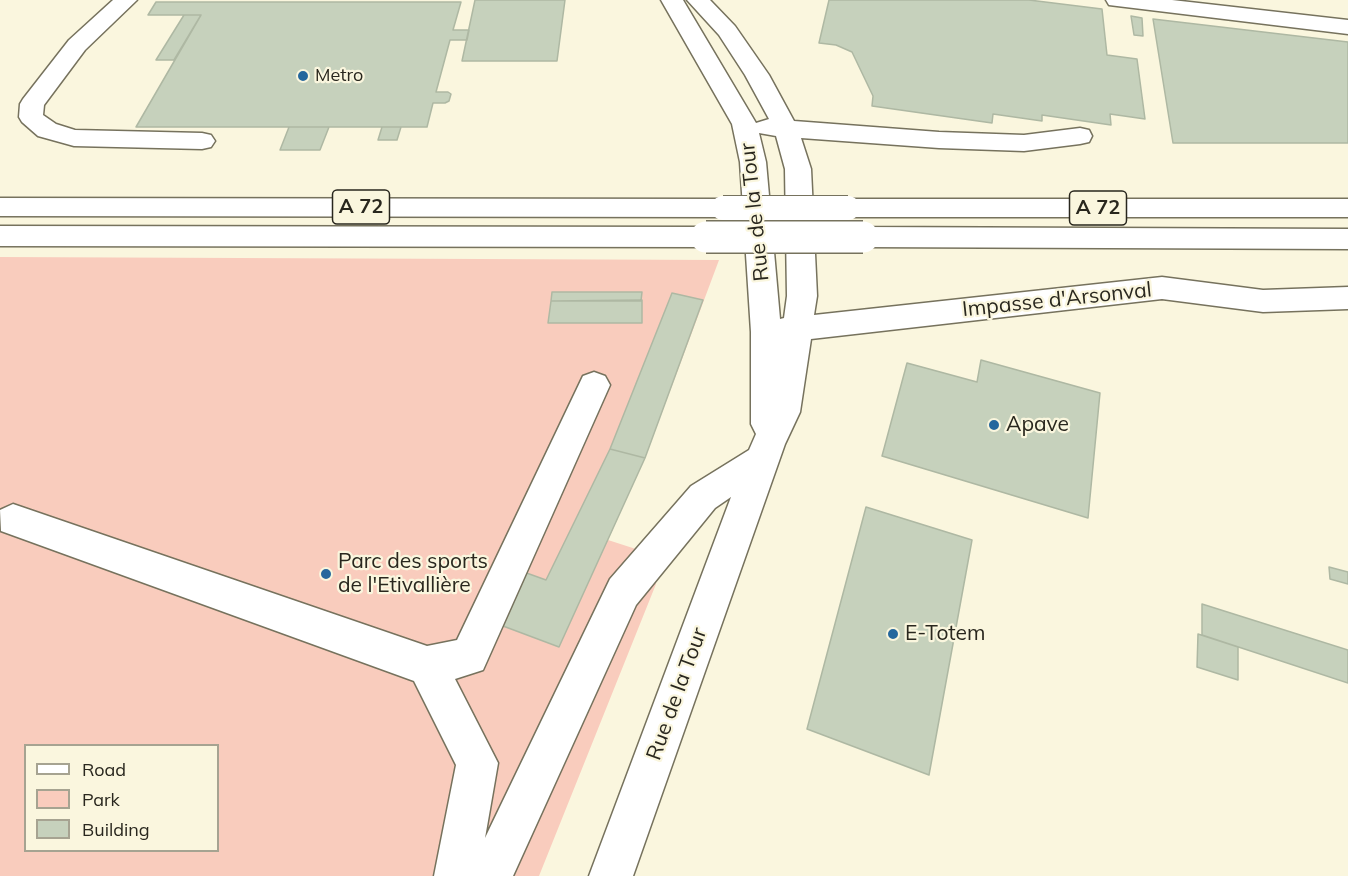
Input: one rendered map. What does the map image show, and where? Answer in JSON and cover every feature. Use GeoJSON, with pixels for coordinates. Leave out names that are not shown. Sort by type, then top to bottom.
{"type":"FeatureCollection","features":[{"type":"Feature","properties":{"kind":"main road"},"geometry":{"type":"LineString","coordinates":[[126,0],[77,45],[32,104],[31,117],[47,130],[74,138],[202,141]]}},
{"type":"Feature","properties":{"kind":"main road","name":"Rue de la Tour"},"geometry":{"type":"LineString","coordinates":[[672,0],[744,124],[753,162],[766,332],[765,451]]}},
{"type":"Feature","properties":{"kind":"main road","name":"Rue de la Tour"},"geometry":{"type":"LineString","coordinates":[[611,876],[765,451],[784,412],[802,296],[798,170],[786,129],[757,75],[727,32],[698,0]]}},
{"type":"Feature","properties":{"kind":"main road"},"geometry":{"type":"LineString","coordinates":[[1117,0],[1348,27]]}},
{"type":"Feature","properties":{"kind":"main road"},"geometry":{"type":"LineString","coordinates":[[744,124],[939,140],[1024,143],[1080,136]]}},
{"type":"Feature","properties":{"kind":"main road","name":"A 72"},"geometry":{"type":"LineString","coordinates":[[0,207],[1348,208]]}},
{"type":"Feature","properties":{"kind":"main road","name":"A 72"},"geometry":{"type":"LineString","coordinates":[[0,236],[1348,238]]}},
{"type":"Feature","properties":{"kind":"main road","name":"Impasse d'Arsonval"},"geometry":{"type":"LineString","coordinates":[[766,332],[1162,288],[1263,301],[1348,298]]}},
{"type":"Feature","properties":{"kind":"main road"},"geometry":{"type":"LineString","coordinates":[[4,522],[427,666],[469,656],[594,385]]}},
{"type":"Feature","properties":{"kind":"main road"},"geometry":{"type":"LineString","coordinates":[[490,876],[623,592],[702,497],[765,451]]}},
{"type":"Feature","properties":{"kind":"main road"},"geometry":{"type":"LineString","coordinates":[[427,666],[477,763],[456,876]]}},
{"type":"Feature","properties":{"kind":"green space","name":"Parc des sports de l'Etivallière"},"geometry":{"type":"Polygon","coordinates":[[[0,257],[719,260],[645,458],[608,540],[642,551],[656,584],[539,876],[0,876],[0,257]]]}},
{"type":"Feature","properties":{"kind":"building"},"geometry":{"type":"Polygon","coordinates":[[[475,0],[565,0],[557,61],[462,61],[475,0]]]}},
{"type":"Feature","properties":{"kind":"building"},"geometry":{"type":"Polygon","coordinates":[[[829,0],[1029,0],[1102,9],[1107,55],[1137,59],[1145,119],[1110,114],[1111,125],[1042,115],[1042,121],[993,114],[992,123],[872,106],[873,96],[852,52],[836,45],[819,43],[829,0]]]}},
{"type":"Feature","properties":{"kind":"building","name":"Metro"},"geometry":{"type":"Polygon","coordinates":[[[156,2],[461,2],[453,30],[469,30],[467,40],[450,40],[436,92],[451,94],[449,101],[445,103],[433,103],[427,127],[136,127],[201,15],[148,15],[156,2]]]}},
{"type":"Feature","properties":{"kind":"building"},"geometry":{"type":"Polygon","coordinates":[[[184,15],[201,15],[174,60],[156,60],[184,15]]]}},
{"type":"Feature","properties":{"kind":"building"},"geometry":{"type":"Polygon","coordinates":[[[1131,16],[1142,18],[1143,36],[1134,35],[1131,16]]]}},
{"type":"Feature","properties":{"kind":"building"},"geometry":{"type":"Polygon","coordinates":[[[1153,19],[1348,42],[1348,143],[1173,143],[1153,19]]]}},
{"type":"Feature","properties":{"kind":"building"},"geometry":{"type":"Polygon","coordinates":[[[289,127],[329,127],[320,150],[280,150],[289,127]]]}},
{"type":"Feature","properties":{"kind":"building"},"geometry":{"type":"Polygon","coordinates":[[[382,127],[401,127],[397,140],[378,140],[382,127]]]}},
{"type":"Feature","properties":{"kind":"building"},"geometry":{"type":"Polygon","coordinates":[[[552,292],[642,292],[641,301],[551,301],[552,292]]]}},
{"type":"Feature","properties":{"kind":"building"},"geometry":{"type":"Polygon","coordinates":[[[672,293],[703,300],[645,458],[610,449],[672,293]]]}},
{"type":"Feature","properties":{"kind":"building"},"geometry":{"type":"Polygon","coordinates":[[[642,300],[642,323],[548,323],[551,301],[642,300]]]}},
{"type":"Feature","properties":{"kind":"building","name":"Apave"},"geometry":{"type":"Polygon","coordinates":[[[981,360],[1100,393],[1088,518],[882,456],[907,363],[977,382],[981,360]]]}},
{"type":"Feature","properties":{"kind":"building"},"geometry":{"type":"Polygon","coordinates":[[[610,449],[645,458],[559,647],[495,623],[521,571],[546,580],[610,449]]]}},
{"type":"Feature","properties":{"kind":"building","name":"E-Totem"},"geometry":{"type":"Polygon","coordinates":[[[866,507],[972,540],[929,775],[807,729],[866,507]]]}},
{"type":"Feature","properties":{"kind":"building"},"geometry":{"type":"Polygon","coordinates":[[[1329,567],[1348,572],[1348,584],[1330,579],[1329,567]]]}},
{"type":"Feature","properties":{"kind":"building"},"geometry":{"type":"Polygon","coordinates":[[[1202,604],[1348,650],[1348,683],[1202,635],[1202,604]]]}},
{"type":"Feature","properties":{"kind":"building"},"geometry":{"type":"Polygon","coordinates":[[[1198,634],[1238,647],[1238,680],[1197,667],[1198,634]]]}},
{"type":"Feature","properties":{"kind":"place","name":"Metro"},"geometry":{"type":"Point","coordinates":[303,76]}},
{"type":"Feature","properties":{"kind":"place","name":"Apave"},"geometry":{"type":"Point","coordinates":[994,425]}},
{"type":"Feature","properties":{"kind":"place","name":"Parc des sports de l'Etivallière"},"geometry":{"type":"Point","coordinates":[326,574]}},
{"type":"Feature","properties":{"kind":"place","name":"E-Totem"},"geometry":{"type":"Point","coordinates":[893,634]}}]}
